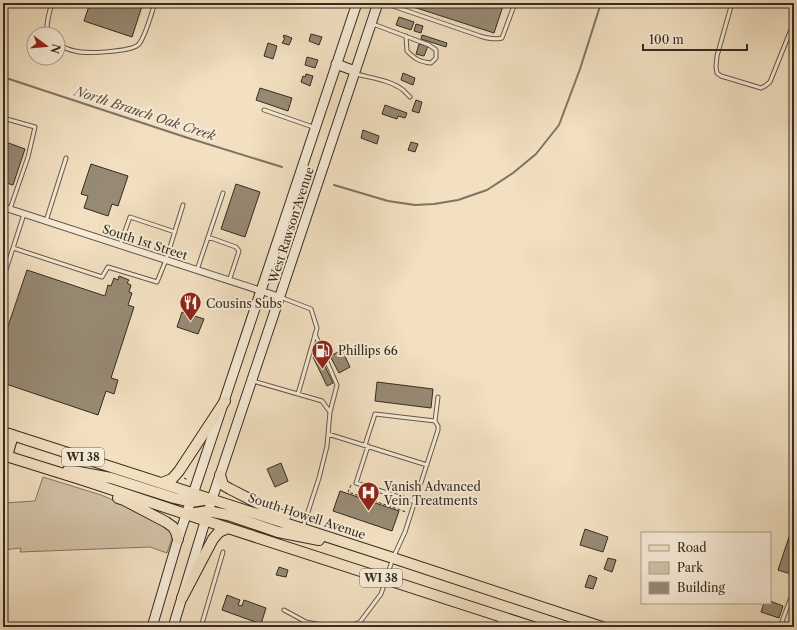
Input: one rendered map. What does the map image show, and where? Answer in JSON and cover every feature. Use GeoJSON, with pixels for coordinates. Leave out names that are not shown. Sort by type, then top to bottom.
{"type":"FeatureCollection","features":[{"type":"Feature","properties":{"kind":"main road","name":"West Rawson Avenue"},"geometry":{"type":"LineString","coordinates":[[152,627],[178,540],[357,3]]}},
{"type":"Feature","properties":{"kind":"main road","name":"West Rawson Avenue"},"geometry":{"type":"LineString","coordinates":[[173,627],[206,516],[378,3]]}},
{"type":"Feature","properties":{"kind":"main road"},"geometry":{"type":"LineString","coordinates":[[336,64],[355,72]]}},
{"type":"Feature","properties":{"kind":"main road"},"geometry":{"type":"LineString","coordinates":[[162,483],[172,479],[179,471],[224,401]]}},
{"type":"Feature","properties":{"kind":"main road","name":"South Howell Avenue"},"geometry":{"type":"LineString","coordinates":[[3,432],[162,483],[192,498],[212,499],[304,526],[315,527],[338,540],[602,627]]}},
{"type":"Feature","properties":{"kind":"main road"},"geometry":{"type":"LineString","coordinates":[[5,456],[13,435]]}},
{"type":"Feature","properties":{"kind":"main road","name":"WI 38"},"geometry":{"type":"LineString","coordinates":[[5,456],[83,480],[187,515],[206,516],[228,528],[533,627]]}},
{"type":"Feature","properties":{"kind":"main road"},"geometry":{"type":"LineString","coordinates":[[41,467],[63,469],[111,478],[174,498],[192,498]]}},
{"type":"Feature","properties":{"kind":"main road"},"geometry":{"type":"LineString","coordinates":[[220,475],[223,485],[281,516],[304,526]]}},
{"type":"Feature","properties":{"kind":"main road"},"geometry":{"type":"LineString","coordinates":[[83,480],[93,489],[124,500],[166,522],[173,527],[178,540]]}},
{"type":"Feature","properties":{"kind":"main road"},"geometry":{"type":"LineString","coordinates":[[206,516],[228,516],[278,532],[361,548]]}},
{"type":"Feature","properties":{"kind":"main road"},"geometry":{"type":"LineString","coordinates":[[182,598],[213,539],[219,532],[228,528]]}},
{"type":"Feature","properties":{"kind":"street","name":"South 1st Street"},"geometry":{"type":"LineString","coordinates":[[3,207],[280,297]]}},
{"type":"Feature","properties":{"kind":"lane"},"geometry":{"type":"LineString","coordinates":[[46,26],[52,3]]}},
{"type":"Feature","properties":{"kind":"lane"},"geometry":{"type":"LineString","coordinates":[[66,47],[77,52],[95,52],[121,50],[134,47],[139,44],[146,29],[154,3]]}},
{"type":"Feature","properties":{"kind":"lane"},"geometry":{"type":"LineString","coordinates":[[384,3],[480,36],[498,39],[502,38],[515,3]]}},
{"type":"Feature","properties":{"kind":"lane"},"geometry":{"type":"LineString","coordinates":[[732,3],[716,62],[717,72],[721,76],[761,88],[765,86],[770,82],[794,22]]}},
{"type":"Feature","properties":{"kind":"lane"},"geometry":{"type":"LineString","coordinates":[[371,23],[406,36],[429,45],[436,50],[436,58],[431,63],[422,62],[414,58],[407,51],[406,36]]}},
{"type":"Feature","properties":{"kind":"lane"},"geometry":{"type":"LineString","coordinates":[[355,72],[393,84],[403,90],[410,97]]}},
{"type":"Feature","properties":{"kind":"lane"},"geometry":{"type":"LineString","coordinates":[[264,110],[315,127]]}},
{"type":"Feature","properties":{"kind":"lane"},"geometry":{"type":"LineString","coordinates":[[3,118],[35,127],[28,157],[10,210]]}},
{"type":"Feature","properties":{"kind":"lane"},"geometry":{"type":"LineString","coordinates":[[46,221],[66,158]]}},
{"type":"Feature","properties":{"kind":"lane"},"geometry":{"type":"LineString","coordinates":[[197,270],[223,193]]}},
{"type":"Feature","properties":{"kind":"lane"},"geometry":{"type":"LineString","coordinates":[[13,248],[102,277],[108,267],[157,282],[166,260],[183,205]]}},
{"type":"Feature","properties":{"kind":"lane"},"geometry":{"type":"LineString","coordinates":[[3,279],[24,214]]}},
{"type":"Feature","properties":{"kind":"lane"},"geometry":{"type":"LineString","coordinates":[[120,245],[130,217],[175,232]]}},
{"type":"Feature","properties":{"kind":"lane"},"geometry":{"type":"LineString","coordinates":[[208,237],[236,247],[239,250],[229,281]]}},
{"type":"Feature","properties":{"kind":"lane"},"geometry":{"type":"LineString","coordinates":[[280,297],[311,309],[317,328],[298,394]]}},
{"type":"Feature","properties":{"kind":"lane"},"geometry":{"type":"LineString","coordinates":[[304,526],[327,446],[330,412],[337,385],[315,334]]}},
{"type":"Feature","properties":{"kind":"lane"},"geometry":{"type":"LineString","coordinates":[[252,381],[322,402],[330,412]]}},
{"type":"Feature","properties":{"kind":"lane"},"geometry":{"type":"LineString","coordinates":[[434,422],[438,397]]}},
{"type":"Feature","properties":{"kind":"lane"},"geometry":{"type":"LineString","coordinates":[[347,627],[360,622],[380,594],[393,558],[405,532],[415,502],[427,465],[438,430],[438,426],[434,422],[375,414],[356,483],[415,502]]}},
{"type":"Feature","properties":{"kind":"lane"},"geometry":{"type":"LineString","coordinates":[[328,434],[427,465]]}},
{"type":"Feature","properties":{"kind":"lane"},"geometry":{"type":"LineString","coordinates":[[201,627],[223,552]]}},
{"type":"Feature","properties":{"kind":"lane"},"geometry":{"type":"LineString","coordinates":[[780,627],[794,589]]}},
{"type":"Feature","properties":{"kind":"lane"},"geometry":{"type":"LineString","coordinates":[[284,610],[306,622],[332,627]]}},
{"type":"Feature","properties":{"kind":"lane"},"geometry":{"type":"LineString","coordinates":[[498,627],[502,617]]}},
{"type":"Feature","properties":{"kind":"path"},"geometry":{"type":"LineString","coordinates":[[182,476],[188,480]]}},
{"type":"Feature","properties":{"kind":"path"},"geometry":{"type":"LineString","coordinates":[[356,483],[351,484],[348,492],[406,512]]}},
{"type":"Feature","properties":{"kind":"green space"},"geometry":{"type":"Polygon","coordinates":[[[43,477],[101,495],[168,526],[173,536],[167,553],[150,547],[20,552],[21,548],[3,550],[3,503],[35,501],[43,477]]]}},
{"type":"Feature","properties":{"kind":"building"},"geometry":{"type":"Polygon","coordinates":[[[90,3],[143,3],[132,37],[84,21],[90,3]]]}},
{"type":"Feature","properties":{"kind":"building"},"geometry":{"type":"Polygon","coordinates":[[[404,3],[504,3],[494,33],[404,3]]]}},
{"type":"Feature","properties":{"kind":"building"},"geometry":{"type":"Polygon","coordinates":[[[399,17],[414,22],[411,30],[396,25],[399,17]]]}},
{"type":"Feature","properties":{"kind":"building"},"geometry":{"type":"Polygon","coordinates":[[[416,24],[423,26],[421,33],[414,31],[416,24]]]}},
{"type":"Feature","properties":{"kind":"building"},"geometry":{"type":"Polygon","coordinates":[[[311,34],[322,37],[319,45],[309,41],[311,34]]]}},
{"type":"Feature","properties":{"kind":"building"},"geometry":{"type":"Polygon","coordinates":[[[284,35],[292,38],[289,45],[282,43],[285,38],[283,37],[284,35]]]}},
{"type":"Feature","properties":{"kind":"building"},"geometry":{"type":"Polygon","coordinates":[[[422,35],[447,43],[446,47],[421,39],[422,35]]]}},
{"type":"Feature","properties":{"kind":"building"},"geometry":{"type":"Polygon","coordinates":[[[268,43],[277,46],[273,59],[264,56],[268,43]]]}},
{"type":"Feature","properties":{"kind":"building"},"geometry":{"type":"Polygon","coordinates":[[[419,44],[428,46],[424,56],[416,54],[419,44]]]}},
{"type":"Feature","properties":{"kind":"building"},"geometry":{"type":"Polygon","coordinates":[[[307,57],[318,60],[315,68],[305,65],[307,57]]]}},
{"type":"Feature","properties":{"kind":"building"},"geometry":{"type":"Polygon","coordinates":[[[403,73],[415,78],[413,85],[401,80],[403,73]]]}},
{"type":"Feature","properties":{"kind":"building"},"geometry":{"type":"Polygon","coordinates":[[[306,74],[313,76],[310,86],[301,82],[303,76],[305,77],[306,74]]]}},
{"type":"Feature","properties":{"kind":"building"},"geometry":{"type":"Polygon","coordinates":[[[260,88],[292,98],[288,111],[256,100],[260,88]]]}},
{"type":"Feature","properties":{"kind":"building"},"geometry":{"type":"Polygon","coordinates":[[[416,100],[422,102],[419,113],[412,111],[416,100]]]}},
{"type":"Feature","properties":{"kind":"building"},"geometry":{"type":"Polygon","coordinates":[[[385,105],[407,113],[405,118],[398,116],[397,119],[382,114],[385,105]]]}},
{"type":"Feature","properties":{"kind":"building"},"geometry":{"type":"Polygon","coordinates":[[[363,130],[379,136],[377,144],[361,138],[363,130]]]}},
{"type":"Feature","properties":{"kind":"building"},"geometry":{"type":"Polygon","coordinates":[[[3,141],[25,149],[13,185],[3,182],[3,141]]]}},
{"type":"Feature","properties":{"kind":"building"},"geometry":{"type":"Polygon","coordinates":[[[411,142],[418,144],[415,152],[408,150],[411,142]]]}},
{"type":"Feature","properties":{"kind":"building"},"geometry":{"type":"Polygon","coordinates":[[[91,164],[128,176],[118,206],[112,204],[108,216],[84,208],[88,196],[81,194],[91,164]]]}},
{"type":"Feature","properties":{"kind":"building"},"geometry":{"type":"Polygon","coordinates":[[[236,184],[260,192],[245,237],[221,229],[236,184]]]}},
{"type":"Feature","properties":{"kind":"building"},"geometry":{"type":"Polygon","coordinates":[[[27,270],[105,296],[108,285],[111,286],[114,278],[118,280],[119,276],[129,280],[127,283],[131,285],[129,292],[132,293],[128,305],[134,307],[111,378],[118,380],[114,394],[106,391],[98,415],[3,383],[3,341],[27,270]]]}},
{"type":"Feature","properties":{"kind":"building","name":"Cousins Subs"},"geometry":{"type":"Polygon","coordinates":[[[182,312],[204,319],[198,334],[177,327],[182,312]]]}},
{"type":"Feature","properties":{"kind":"building"},"geometry":{"type":"Polygon","coordinates":[[[342,350],[350,367],[339,373],[330,356],[342,350]]]}},
{"type":"Feature","properties":{"kind":"building","name":"Phillips 66"},"geometry":{"type":"Polygon","coordinates":[[[319,354],[333,383],[327,386],[313,357],[319,354]]]}},
{"type":"Feature","properties":{"kind":"building"},"geometry":{"type":"Polygon","coordinates":[[[377,382],[433,389],[431,408],[375,401],[377,382]]]}},
{"type":"Feature","properties":{"kind":"building"},"geometry":{"type":"Polygon","coordinates":[[[281,463],[288,481],[275,487],[267,469],[281,463]]]}},
{"type":"Feature","properties":{"kind":"building"},"geometry":{"type":"Polygon","coordinates":[[[340,491],[399,511],[392,531],[333,511],[340,491]]]}},
{"type":"Feature","properties":{"kind":"building"},"geometry":{"type":"Polygon","coordinates":[[[585,529],[608,537],[603,552],[580,545],[585,529]]]}},
{"type":"Feature","properties":{"kind":"building"},"geometry":{"type":"Polygon","coordinates":[[[790,534],[794,535],[794,575],[778,570],[790,534]]]}},
{"type":"Feature","properties":{"kind":"building"},"geometry":{"type":"Polygon","coordinates":[[[608,558],[616,560],[612,572],[604,569],[608,558]]]}},
{"type":"Feature","properties":{"kind":"building"},"geometry":{"type":"Polygon","coordinates":[[[279,567],[288,570],[286,577],[276,575],[279,567]]]}},
{"type":"Feature","properties":{"kind":"building"},"geometry":{"type":"Polygon","coordinates":[[[589,575],[597,578],[593,589],[585,587],[589,575]]]}},
{"type":"Feature","properties":{"kind":"building"},"geometry":{"type":"Polygon","coordinates":[[[227,595],[240,600],[238,605],[242,606],[244,600],[266,608],[261,624],[222,610],[227,595]]]}},
{"type":"Feature","properties":{"kind":"building"},"geometry":{"type":"Polygon","coordinates":[[[771,601],[783,606],[779,618],[761,612],[764,604],[771,604],[771,601]]]}},
{"type":"Feature","properties":{"kind":"waterway","name":"North Branch Oak Creek"},"geometry":{"type":"LineString","coordinates":[[334,185],[388,201],[415,205],[434,204],[458,200],[487,190],[513,173],[536,154],[559,125],[580,69],[601,3]]}},
{"type":"Feature","properties":{"kind":"waterway","name":"North Branch Oak Creek"},"geometry":{"type":"LineString","coordinates":[[3,77],[185,137],[282,167]]}},
{"type":"Feature","properties":{"kind":"place","name":"Cousins Subs"},"geometry":{"type":"Point","coordinates":[190,322]}},
{"type":"Feature","properties":{"kind":"place","name":"Phillips 66"},"geometry":{"type":"Point","coordinates":[323,370]}},
{"type":"Feature","properties":{"kind":"place","name":"Vanish Advanced Vein Treatments"},"geometry":{"type":"Point","coordinates":[368,512]}}]}
